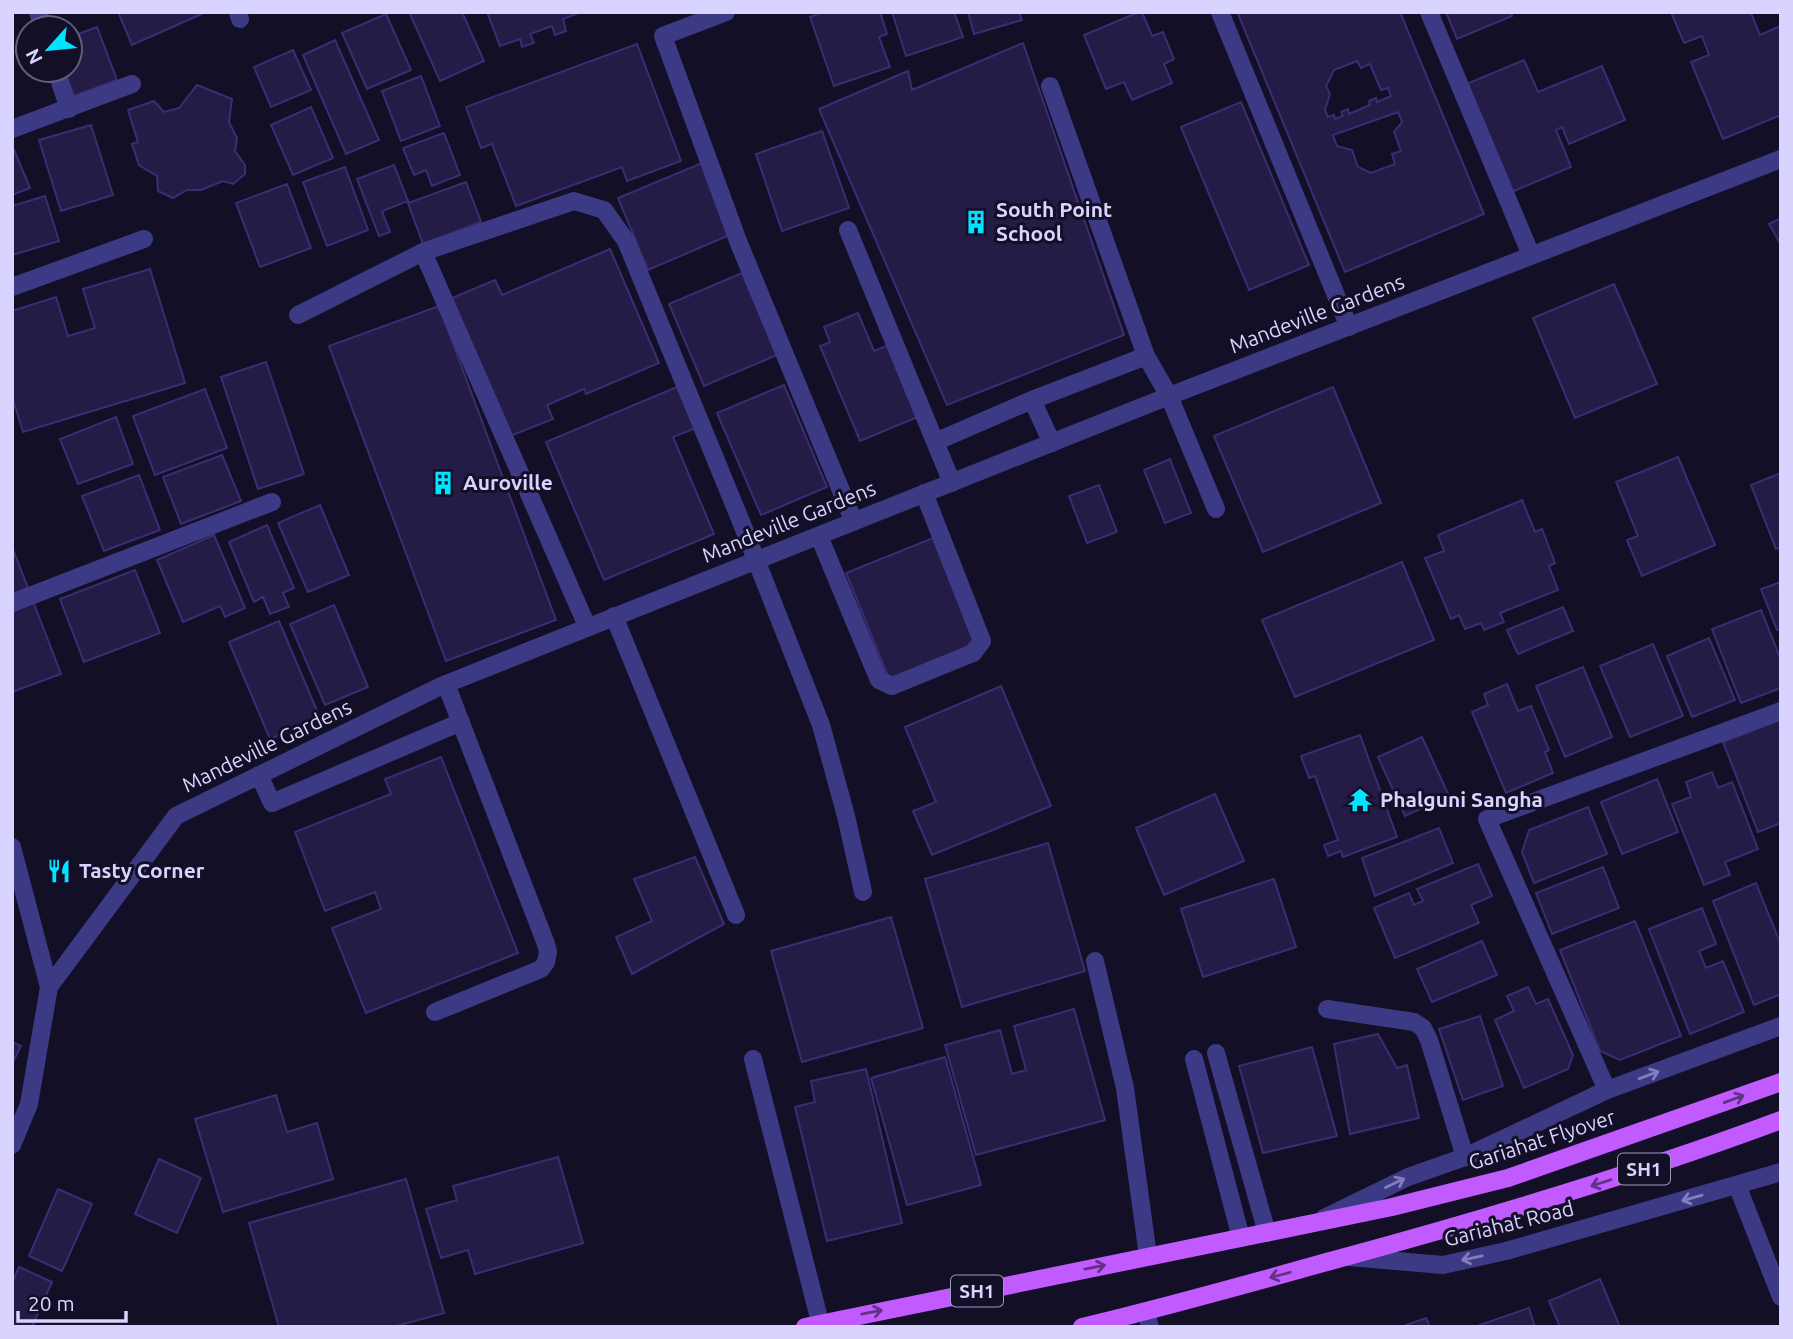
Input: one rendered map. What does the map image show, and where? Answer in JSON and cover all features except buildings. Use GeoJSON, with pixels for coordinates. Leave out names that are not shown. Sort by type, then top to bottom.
{"type":"FeatureCollection","features":[{"type":"Feature","properties":{"kind":"main road","name":"Gariahat Flyover"},"geometry":{"type":"LineString","coordinates":[[1312,1224],[1508,1178],[1781,1082]]}},
{"type":"Feature","properties":{"kind":"main road","name":"SH1"},"geometry":{"type":"LineString","coordinates":[[1346,1257],[1506,1213],[1641,1170],[1781,1120]]}},
{"type":"Feature","properties":{"kind":"main road","name":"SH1"},"geometry":{"type":"LineString","coordinates":[[812,1325],[1312,1224]]}},
{"type":"Feature","properties":{"kind":"main road","name":"Gariahat Road"},"geometry":{"type":"LineString","coordinates":[[1082,1327],[1148,1319],[1346,1257]]}},
{"type":"Feature","properties":{"kind":"street"},"geometry":{"type":"LineString","coordinates":[[726,12],[663,36],[738,241],[854,522]]}},
{"type":"Feature","properties":{"kind":"street"},"geometry":{"type":"LineString","coordinates":[[1220,12],[1349,327]]}},
{"type":"Feature","properties":{"kind":"street"},"geometry":{"type":"LineString","coordinates":[[1429,12],[1531,255]]}},
{"type":"Feature","properties":{"kind":"street"},"geometry":{"type":"LineString","coordinates":[[61,84],[69,108]]}},
{"type":"Feature","properties":{"kind":"street"},"geometry":{"type":"LineString","coordinates":[[12,129],[132,85]]}},
{"type":"Feature","properties":{"kind":"street"},"geometry":{"type":"LineString","coordinates":[[1050,86],[1146,356],[1169,396],[1216,509]]}},
{"type":"Feature","properties":{"kind":"street","name":"Mandeville Gardens"},"geometry":{"type":"LineString","coordinates":[[12,1145],[29,1104],[49,987],[176,816],[446,684],[587,626],[1169,396],[1781,159]]}},
{"type":"Feature","properties":{"kind":"street"},"geometry":{"type":"LineString","coordinates":[[298,315],[424,252],[574,201],[604,210],[626,241],[757,560],[821,725],[863,892]]}},
{"type":"Feature","properties":{"kind":"street"},"geometry":{"type":"LineString","coordinates":[[848,230],[952,483]]}},
{"type":"Feature","properties":{"kind":"street"},"geometry":{"type":"LineString","coordinates":[[12,288],[144,239]]}},
{"type":"Feature","properties":{"kind":"street"},"geometry":{"type":"LineString","coordinates":[[424,252],[587,626]]}},
{"type":"Feature","properties":{"kind":"street"},"geometry":{"type":"LineString","coordinates":[[935,442],[1032,400],[1146,356]]}},
{"type":"Feature","properties":{"kind":"street"},"geometry":{"type":"LineString","coordinates":[[1032,400],[1052,443]]}},
{"type":"Feature","properties":{"kind":"street"},"geometry":{"type":"LineString","coordinates":[[819,536],[879,680],[892,686],[903,682],[973,653],[982,641],[924,493]]}},
{"type":"Feature","properties":{"kind":"street"},"geometry":{"type":"LineString","coordinates":[[12,603],[272,502]]}},
{"type":"Feature","properties":{"kind":"street"},"geometry":{"type":"LineString","coordinates":[[614,616],[736,915]]}},
{"type":"Feature","properties":{"kind":"street"},"geometry":{"type":"LineString","coordinates":[[435,1012],[541,969],[547,962],[548,952],[530,898],[446,684]]}},
{"type":"Feature","properties":{"kind":"street"},"geometry":{"type":"LineString","coordinates":[[1607,1090],[1487,818],[1781,711]]}},
{"type":"Feature","properties":{"kind":"street"},"geometry":{"type":"LineString","coordinates":[[260,775],[272,803],[461,722]]}},
{"type":"Feature","properties":{"kind":"street"},"geometry":{"type":"LineString","coordinates":[[12,847],[49,987]]}},
{"type":"Feature","properties":{"kind":"street"},"geometry":{"type":"LineString","coordinates":[[1095,961],[1125,1088],[1148,1256]]}},
{"type":"Feature","properties":{"kind":"street"},"geometry":{"type":"LineString","coordinates":[[1327,1010],[1414,1022],[1423,1028],[1465,1157]]}},
{"type":"Feature","properties":{"kind":"street"},"geometry":{"type":"LineString","coordinates":[[1312,1224],[1408,1177],[1465,1157],[1607,1090],[1781,1027]]}},
{"type":"Feature","properties":{"kind":"street"},"geometry":{"type":"LineString","coordinates":[[1216,1053],[1267,1233]]}},
{"type":"Feature","properties":{"kind":"street"},"geometry":{"type":"LineString","coordinates":[[753,1059],[812,1325]]}},
{"type":"Feature","properties":{"kind":"street"},"geometry":{"type":"LineString","coordinates":[[1194,1059],[1241,1238]]}},
{"type":"Feature","properties":{"kind":"street","name":"Gariahat Road"},"geometry":{"type":"LineString","coordinates":[[1346,1257],[1443,1265],[1506,1251],[1781,1172]]}},
{"type":"Feature","properties":{"kind":"street"},"geometry":{"type":"LineString","coordinates":[[1737,1185],[1781,1297]]}},
{"type":"Feature","properties":{"kind":"place","name":"South Point School"},"geometry":{"type":"Point","coordinates":[976,222]}},
{"type":"Feature","properties":{"kind":"place","name":"Auroville"},"geometry":{"type":"Point","coordinates":[443,483]}},
{"type":"Feature","properties":{"kind":"place","name":"Phalguni Sangha"},"geometry":{"type":"Point","coordinates":[1360,800]}},
{"type":"Feature","properties":{"kind":"place","name":"Tasty Corner"},"geometry":{"type":"Point","coordinates":[59,871]}}]}
